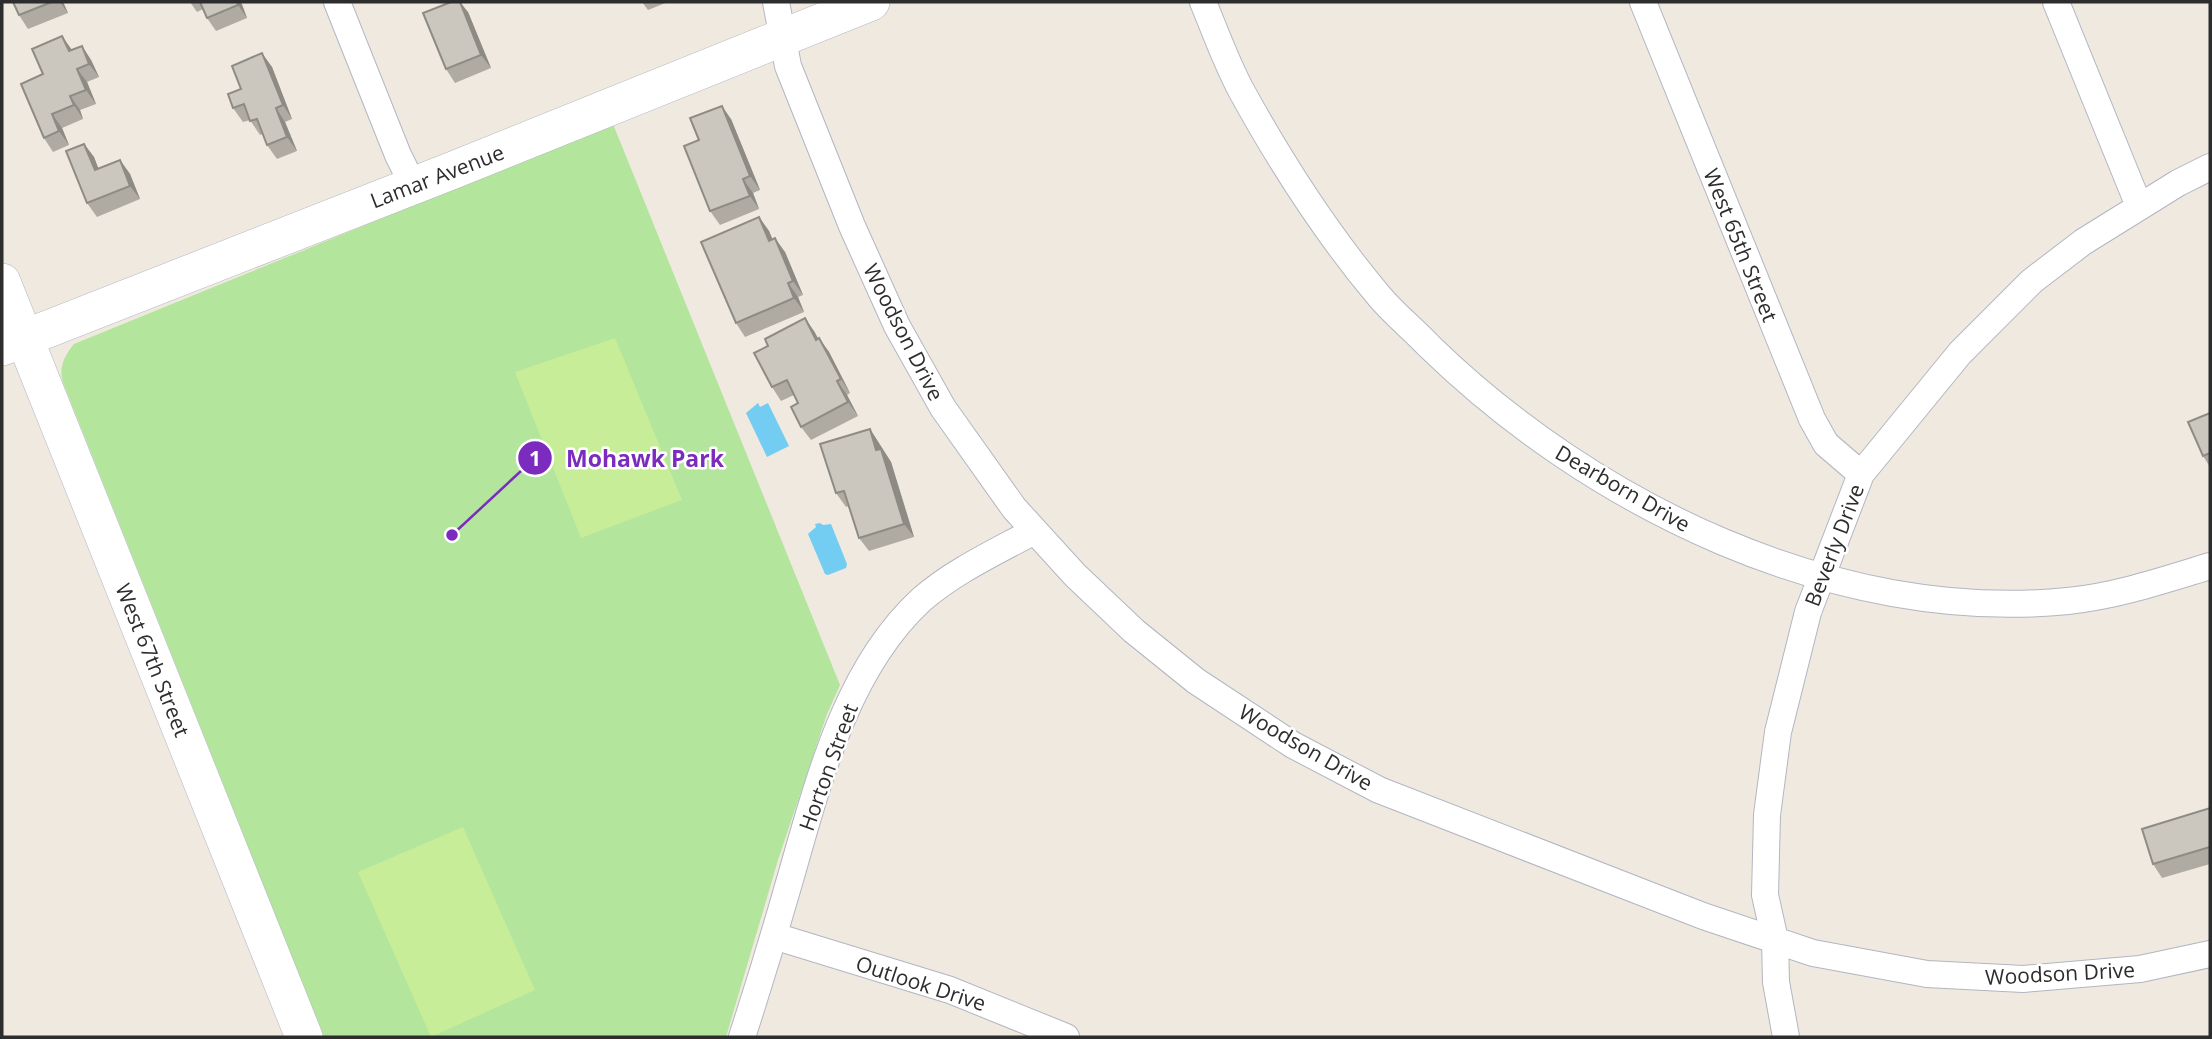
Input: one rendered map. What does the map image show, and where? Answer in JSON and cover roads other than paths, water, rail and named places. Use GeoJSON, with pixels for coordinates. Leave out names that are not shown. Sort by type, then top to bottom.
{"type":"FeatureCollection","features":[{"type":"Feature","properties":{"kind":"street"},"geometry":{"type":"LineString","coordinates":[[337,2],[398,155],[413,185]]}},
{"type":"Feature","properties":{"kind":"street","name":"Woodson Drive"},"geometry":{"type":"LineString","coordinates":[[776,2],[793,78],[852,226],[897,326],[943,408],[981,465],[1034,531],[1075,575],[1135,631],[1196,681],[1293,746],[1379,790],[1690,911],[1813,953],[1927,974],[2024,979],[2140,970],[2210,954]]}},
{"type":"Feature","properties":{"kind":"street","name":"Lamar Avenue"},"geometry":{"type":"LineString","coordinates":[[13,342],[871,2]]}},
{"type":"Feature","properties":{"kind":"street","name":"Dearborn Drive"},"geometry":{"type":"LineString","coordinates":[[1203,2],[1240,87],[1299,190],[1382,300],[1470,385],[1555,450],[1608,484],[1697,530],[1783,564],[1861,588],[1932,601],[2068,601],[2146,586],[2210,566]]}},
{"type":"Feature","properties":{"kind":"street","name":"West 65th Street"},"geometry":{"type":"LineString","coordinates":[[1643,2],[1812,419],[1826,444],[1861,474]]}},
{"type":"Feature","properties":{"kind":"street"},"geometry":{"type":"LineString","coordinates":[[2056,2],[2139,206]]}},
{"type":"Feature","properties":{"kind":"street","name":"Beverly Drive"},"geometry":{"type":"LineString","coordinates":[[1786,1037],[1776,982],[1775,940],[1765,895],[1767,816],[1776,744],[1799,641],[1861,474],[1960,353],[2032,281],[2083,242],[2139,206],[2210,167]]}},
{"type":"Feature","properties":{"kind":"street","name":"West 67th Street"},"geometry":{"type":"LineString","coordinates":[[2,282],[13,342],[304,1037]]}},
{"type":"Feature","properties":{"kind":"street","name":"Horton Street"},"geometry":{"type":"LineString","coordinates":[[742,1037],[836,733],[869,664],[896,626],[922,600],[962,570],[1034,531]]}},
{"type":"Feature","properties":{"kind":"street","name":"Outlook Drive"},"geometry":{"type":"LineString","coordinates":[[774,936],[950,990],[1066,1037]]}},
{"type":"Feature","properties":{"kind":"water"},"geometry":{"type":"Polygon","coordinates":[[[758,403],[760,407],[768,403],[789,446],[767,457],[746,413],[758,403]]]}},
{"type":"Feature","properties":{"kind":"water"},"geometry":{"type":"Polygon","coordinates":[[[815,524],[831,524],[847,564],[846,568],[828,575],[825,574],[808,534],[816,527],[815,524]]]}},
{"type":"Feature","properties":{"kind":"place","name":"Mohawk Park"},"geometry":{"type":"Point","coordinates":[452,535]}}]}
